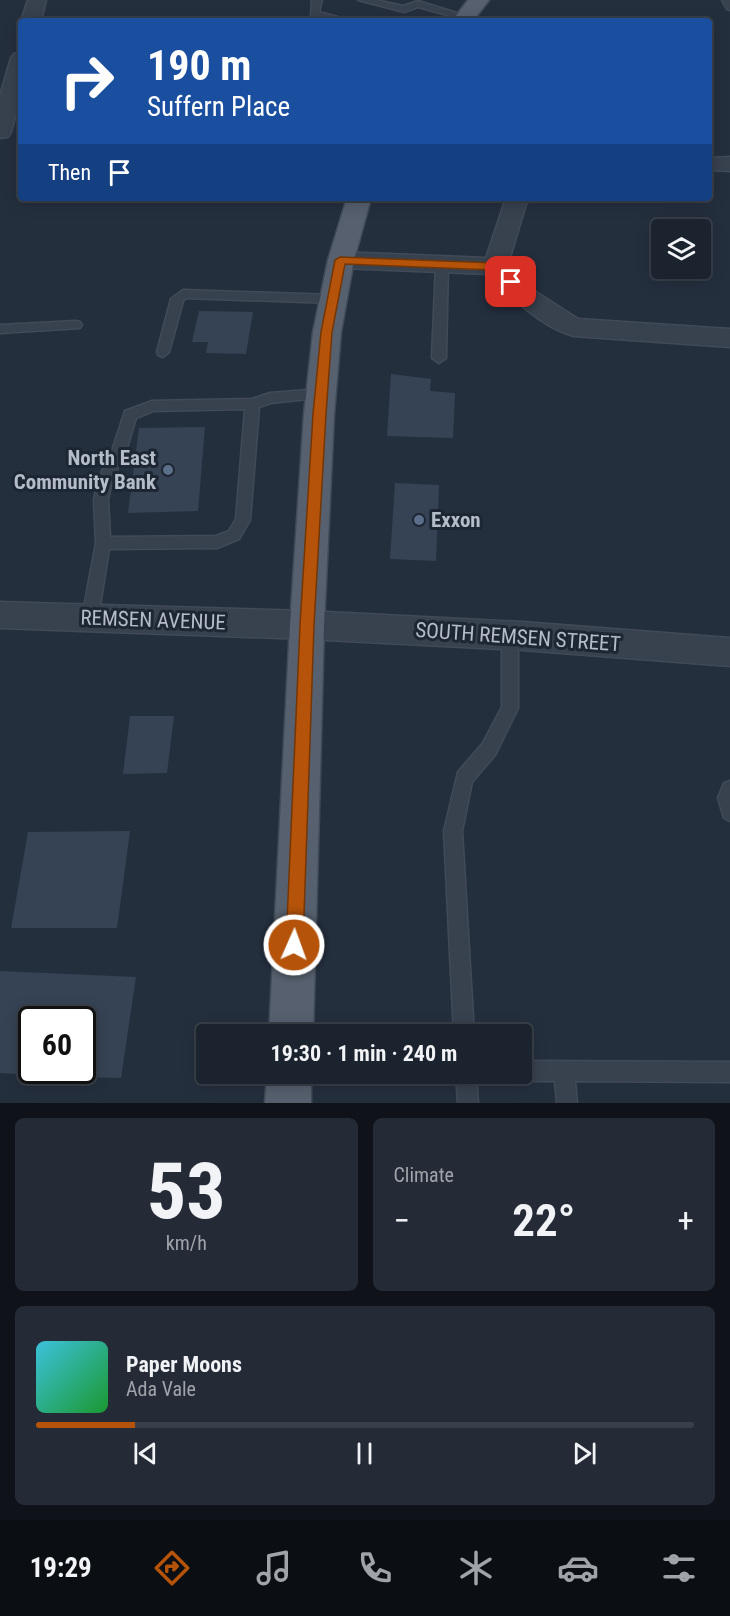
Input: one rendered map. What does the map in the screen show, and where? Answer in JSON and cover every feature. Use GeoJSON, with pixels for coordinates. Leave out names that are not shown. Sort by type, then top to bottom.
{"type":"FeatureCollection","features":[{"type":"Feature","properties":{"kind":"main road"},"geometry":{"type":"LineString","coordinates":[[465,18],[479,0]]}},
{"type":"Feature","properties":{"kind":"main road"},"geometry":{"type":"LineString","coordinates":[[291,1024],[307,625],[321,394],[327,332],[340,260],[358,201]]}},
{"type":"Feature","properties":{"kind":"main road"},"geometry":{"type":"LineString","coordinates":[[288,1103],[289,1084]]}},
{"type":"Feature","properties":{"kind":"street"},"geometry":{"type":"LineString","coordinates":[[33,18],[37,0]]}},
{"type":"Feature","properties":{"kind":"street"},"geometry":{"type":"LineString","coordinates":[[0,132],[18,69]]}},
{"type":"Feature","properties":{"kind":"street"},"geometry":{"type":"LineString","coordinates":[[712,164],[730,164]]}},
{"type":"Feature","properties":{"kind":"street"},"geometry":{"type":"LineString","coordinates":[[495,267],[515,201]]}},
{"type":"Feature","properties":{"kind":"street"},"geometry":{"type":"LineString","coordinates":[[340,260],[495,267],[527,298],[573,327],[730,338]]}},
{"type":"Feature","properties":{"kind":"street","name":"REMSEN AVENUE"},"geometry":{"type":"LineString","coordinates":[[0,615],[307,625]]}},
{"type":"Feature","properties":{"kind":"street","name":"SOUTH REMSEN STREET"},"geometry":{"type":"LineString","coordinates":[[307,625],[510,636],[730,652]]}},
{"type":"Feature","properties":{"kind":"lane"},"geometry":{"type":"LineString","coordinates":[[314,17],[317,0]]}},
{"type":"Feature","properties":{"kind":"lane"},"geometry":{"type":"LineString","coordinates":[[363,0],[404,9],[416,2],[461,18]]}},
{"type":"Feature","properties":{"kind":"lane"},"geometry":{"type":"LineString","coordinates":[[727,0],[729,7]]}},
{"type":"Feature","properties":{"kind":"lane"},"geometry":{"type":"LineString","coordinates":[[439,358],[442,264]]}},
{"type":"Feature","properties":{"kind":"lane"},"geometry":{"type":"LineString","coordinates":[[163,352],[177,299],[183,294],[333,299]]}},
{"type":"Feature","properties":{"kind":"lane"},"geometry":{"type":"LineString","coordinates":[[0,329],[76,325]]}},
{"type":"Feature","properties":{"kind":"lane"},"geometry":{"type":"LineString","coordinates":[[90,618],[104,543],[101,500],[105,480],[120,448],[130,416],[152,406],[252,404],[270,398],[321,394]]}},
{"type":"Feature","properties":{"kind":"lane"},"geometry":{"type":"LineString","coordinates":[[104,543],[217,542],[234,535],[243,520],[252,404]]}},
{"type":"Feature","properties":{"kind":"lane"},"geometry":{"type":"LineString","coordinates":[[463,1024],[453,831],[464,778],[489,749],[510,708],[510,636]]}},
{"type":"Feature","properties":{"kind":"lane"},"geometry":{"type":"LineString","coordinates":[[730,789],[728,798],[730,812]]}},
{"type":"Feature","properties":{"kind":"lane"},"geometry":{"type":"LineString","coordinates":[[532,1071],[730,1072]]}},
{"type":"Feature","properties":{"kind":"lane"},"geometry":{"type":"LineString","coordinates":[[564,1071],[567,1103]]}},
{"type":"Feature","properties":{"kind":"lane"},"geometry":{"type":"LineString","coordinates":[[467,1084],[468,1103]]}},
{"type":"Feature","properties":{"kind":"building"},"geometry":{"type":"Polygon","coordinates":[[[199,311],[253,312],[246,354],[206,353],[208,342],[192,342],[199,311]]]}},
{"type":"Feature","properties":{"kind":"building"},"geometry":{"type":"Polygon","coordinates":[[[391,374],[431,379],[430,391],[455,393],[453,438],[387,436],[391,374]]]}},
{"type":"Feature","properties":{"kind":"building","name":"North East Community Bank"},"geometry":{"type":"Polygon","coordinates":[[[205,427],[198,511],[128,513],[139,428],[205,427]]]}},
{"type":"Feature","properties":{"kind":"building"},"geometry":{"type":"Polygon","coordinates":[[[395,483],[439,485],[436,561],[390,559],[395,483]]]}},
{"type":"Feature","properties":{"kind":"building"},"geometry":{"type":"Polygon","coordinates":[[[130,716],[174,716],[167,773],[123,774],[130,716]]]}},
{"type":"Feature","properties":{"kind":"building"},"geometry":{"type":"Polygon","coordinates":[[[130,831],[117,928],[11,928],[28,832],[130,831]]]}},
{"type":"Feature","properties":{"kind":"building"},"geometry":{"type":"Polygon","coordinates":[[[0,971],[136,977],[121,1078],[96,1077],[96,1006],[18,1006],[18,1074],[0,1073],[0,971]]]}},
{"type":"Feature","properties":{"kind":"place","name":"North East Community Bank"},"geometry":{"type":"Point","coordinates":[168,470]}},
{"type":"Feature","properties":{"kind":"place","name":"Exxon"},"geometry":{"type":"Point","coordinates":[419,520]}},
{"type":"Feature","properties":{"kind":"route"},"geometry":{"type":"LineString","coordinates":[[294,945],[307,625],[319,414],[327,332],[340,260],[495,267],[511,282]]}}]}
